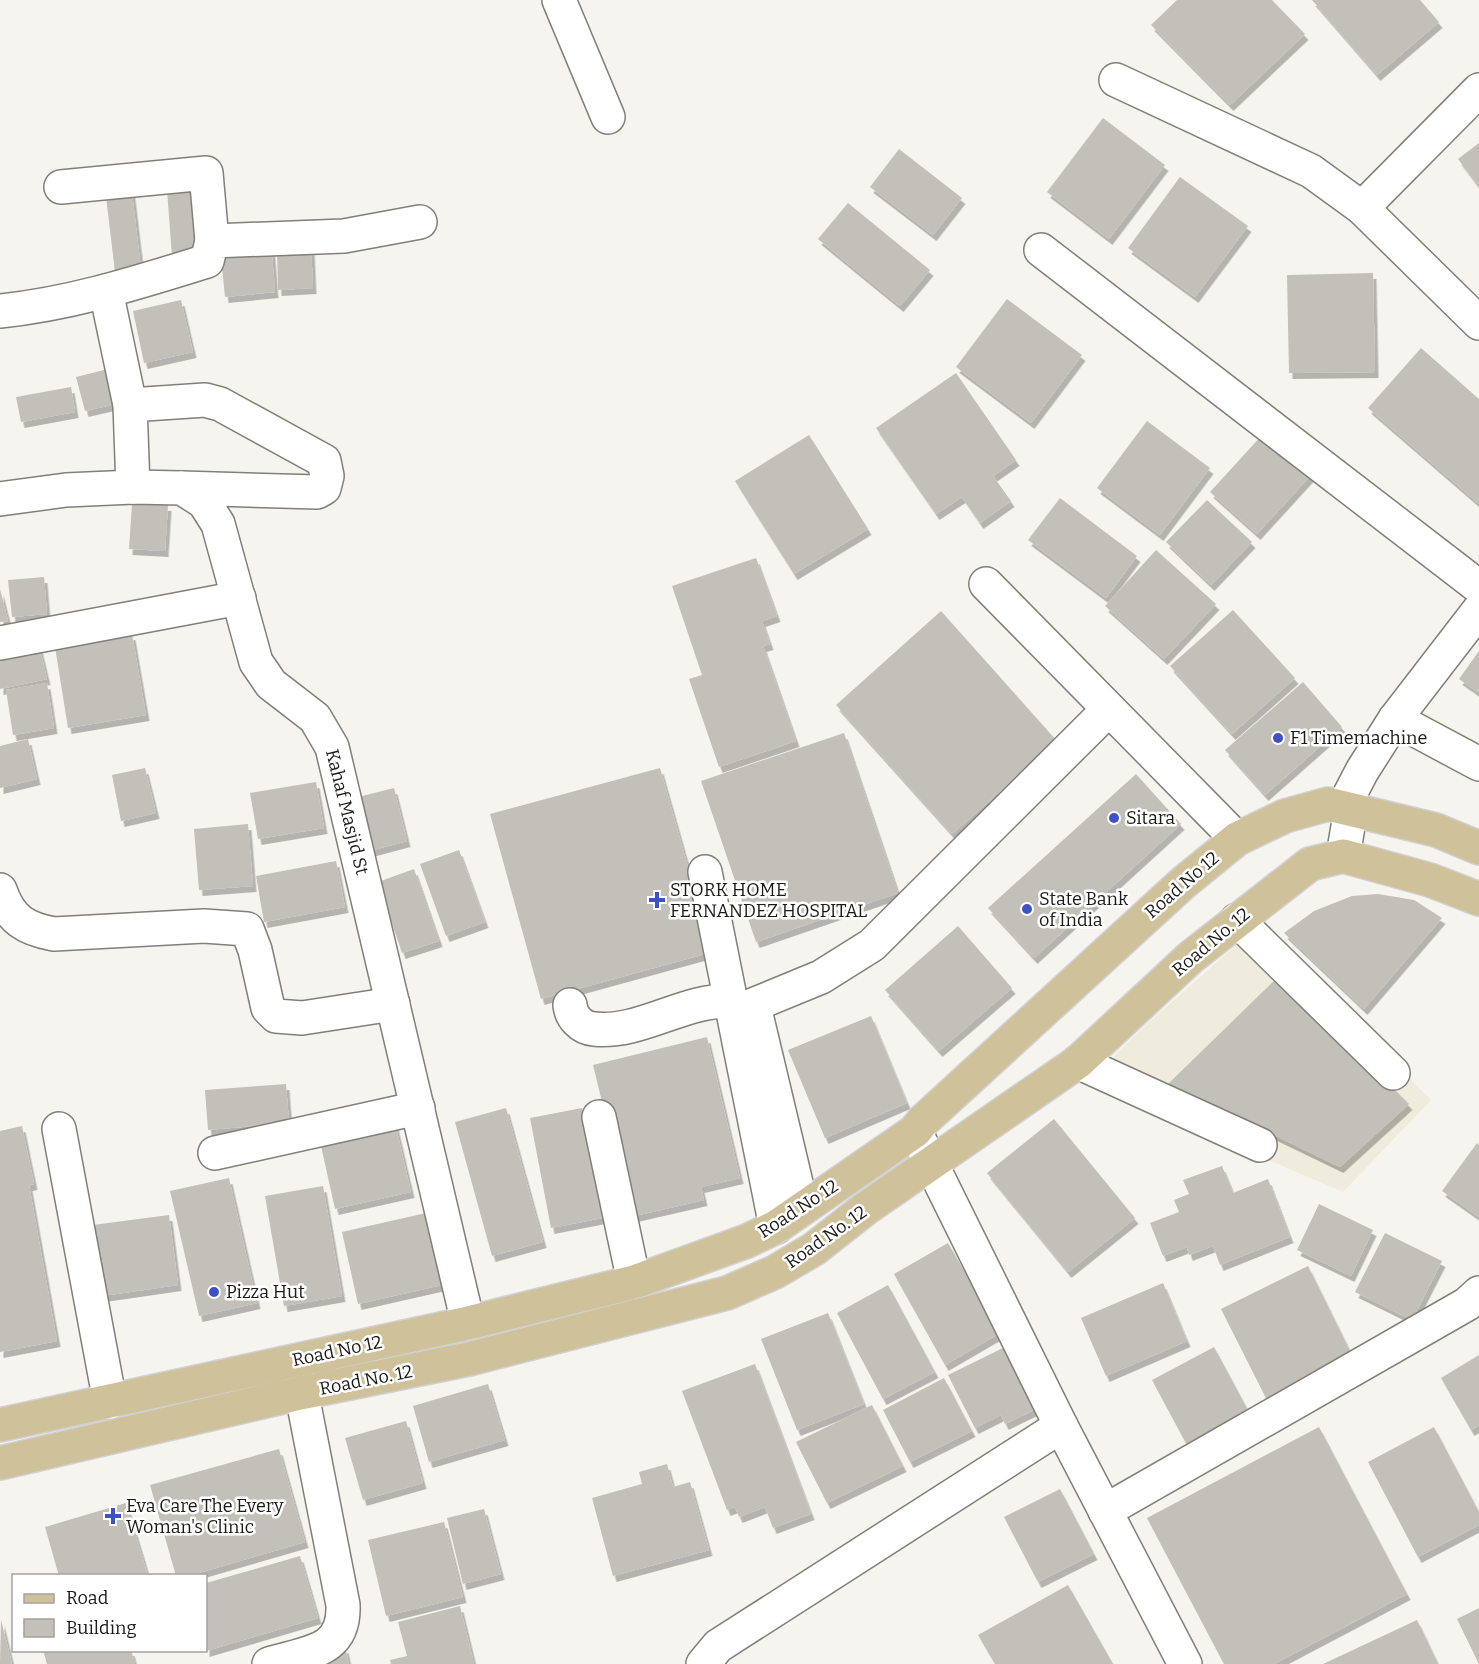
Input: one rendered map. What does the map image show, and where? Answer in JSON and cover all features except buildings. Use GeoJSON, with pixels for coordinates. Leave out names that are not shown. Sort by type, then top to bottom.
{"type":"FeatureCollection","features":[{"type":"Feature","properties":{"kind":"main road","name":"Road No 12"},"geometry":{"type":"LineString","coordinates":[[0,1425],[468,1323],[634,1282],[747,1241],[776,1227],[915,1131],[1183,883],[1237,839],[1285,816],[1328,804],[1436,830],[1479,848]]}},
{"type":"Feature","properties":{"kind":"main road"},"geometry":{"type":"LineString","coordinates":[[1343,856],[1430,880],[1479,899]]}},
{"type":"Feature","properties":{"kind":"main road","name":"Road No. 12"},"geometry":{"type":"LineString","coordinates":[[0,1463],[300,1393],[469,1359],[727,1293],[775,1272],[814,1249],[932,1162],[1078,1062],[1191,957],[1303,868],[1343,856]]}},
{"type":"Feature","properties":{"kind":"street"},"geometry":{"type":"LineString","coordinates":[[559,0],[608,117]]}},
{"type":"Feature","properties":{"kind":"street"},"geometry":{"type":"LineString","coordinates":[[1116,80],[1311,171],[1362,208],[1479,323]]}},
{"type":"Feature","properties":{"kind":"street"},"geometry":{"type":"LineString","coordinates":[[1362,208],[1479,90]]}},
{"type":"Feature","properties":{"kind":"street"},"geometry":{"type":"LineString","coordinates":[[0,311],[28,308],[106,291],[207,261],[212,241],[206,172],[61,187]]}},
{"type":"Feature","properties":{"kind":"street"},"geometry":{"type":"LineString","coordinates":[[212,241],[344,236],[420,222]]}},
{"type":"Feature","properties":{"kind":"street"},"geometry":{"type":"LineString","coordinates":[[1041,250],[1479,587]]}},
{"type":"Feature","properties":{"kind":"street"},"geometry":{"type":"LineString","coordinates":[[106,291],[130,405],[133,487]]}},
{"type":"Feature","properties":{"kind":"street"},"geometry":{"type":"LineString","coordinates":[[0,499],[66,490],[133,487],[317,492],[324,488],[327,467],[324,461],[220,404],[205,400],[130,405]]}},
{"type":"Feature","properties":{"kind":"street","name":"Kahaf Masjid St"},"geometry":{"type":"LineString","coordinates":[[182,488],[204,502],[218,524],[256,662],[271,684],[315,718],[332,747],[468,1323]]}},
{"type":"Feature","properties":{"kind":"street"},"geometry":{"type":"LineString","coordinates":[[986,584],[1237,839]]}},
{"type":"Feature","properties":{"kind":"street"},"geometry":{"type":"LineString","coordinates":[[0,643],[238,598]]}},
{"type":"Feature","properties":{"kind":"street"},"geometry":{"type":"LineString","coordinates":[[1343,856],[1351,809],[1349,796],[1395,719],[1479,610]]}},
{"type":"Feature","properties":{"kind":"street"},"geometry":{"type":"LineString","coordinates":[[570,1005],[571,1013],[577,1021],[593,1029],[625,1026],[703,1004],[742,1003],[821,977],[872,945],[1108,710]]}},
{"type":"Feature","properties":{"kind":"street"},"geometry":{"type":"LineString","coordinates":[[1395,719],[1479,764]]}},
{"type":"Feature","properties":{"kind":"street"},"geometry":{"type":"LineString","coordinates":[[705,872],[802,1208]]}},
{"type":"Feature","properties":{"kind":"street"},"geometry":{"type":"LineString","coordinates":[[0,890],[3,901],[17,919],[32,930],[54,934],[204,926],[247,930],[255,950],[268,1008],[276,1016],[302,1018],[393,1004]]}},
{"type":"Feature","properties":{"kind":"street"},"geometry":{"type":"LineString","coordinates":[[729,901],[776,1227]]}},
{"type":"Feature","properties":{"kind":"street"},"geometry":{"type":"LineString","coordinates":[[1237,920],[1393,1073]]}},
{"type":"Feature","properties":{"kind":"street"},"geometry":{"type":"LineString","coordinates":[[1078,1062],[1260,1145]]}},
{"type":"Feature","properties":{"kind":"street"},"geometry":{"type":"LineString","coordinates":[[215,1153],[418,1108]]}},
{"type":"Feature","properties":{"kind":"street"},"geometry":{"type":"LineString","coordinates":[[599,1117],[634,1282]]}},
{"type":"Feature","properties":{"kind":"street"},"geometry":{"type":"LineString","coordinates":[[59,1129],[110,1402]]}},
{"type":"Feature","properties":{"kind":"street"},"geometry":{"type":"LineString","coordinates":[[915,1131],[1061,1426],[1185,1664]]}},
{"type":"Feature","properties":{"kind":"street"},"geometry":{"type":"LineString","coordinates":[[1105,1511],[1473,1299]]}},
{"type":"Feature","properties":{"kind":"street"},"geometry":{"type":"LineString","coordinates":[[269,1664],[325,1646],[339,1636],[344,1622],[343,1605],[295,1360]]}},
{"type":"Feature","properties":{"kind":"street"},"geometry":{"type":"LineString","coordinates":[[703,1664],[718,1646],[1061,1426]]}},
{"type":"Feature","properties":{"kind":"shaded area"},"geometry":{"type":"Polygon","coordinates":[[[1259,925],[1431,1100],[1343,1192],[1087,1082],[1148,1023],[1259,925]]]}},
{"type":"Feature","properties":{"kind":"place","name":"F1 Timemachine"},"geometry":{"type":"Point","coordinates":[1278,738]}},
{"type":"Feature","properties":{"kind":"place","name":"Sitara"},"geometry":{"type":"Point","coordinates":[1114,818]}},
{"type":"Feature","properties":{"kind":"place","name":"STORK HOME FERNANDEZ HOSPITAL"},"geometry":{"type":"Point","coordinates":[657,900]}},
{"type":"Feature","properties":{"kind":"place","name":"State Bank of India"},"geometry":{"type":"Point","coordinates":[1027,909]}},
{"type":"Feature","properties":{"kind":"place","name":"Pizza Hut"},"geometry":{"type":"Point","coordinates":[214,1292]}},
{"type":"Feature","properties":{"kind":"place","name":"Eva Care The Every Woman's Clinic"},"geometry":{"type":"Point","coordinates":[113,1516]}}]}
